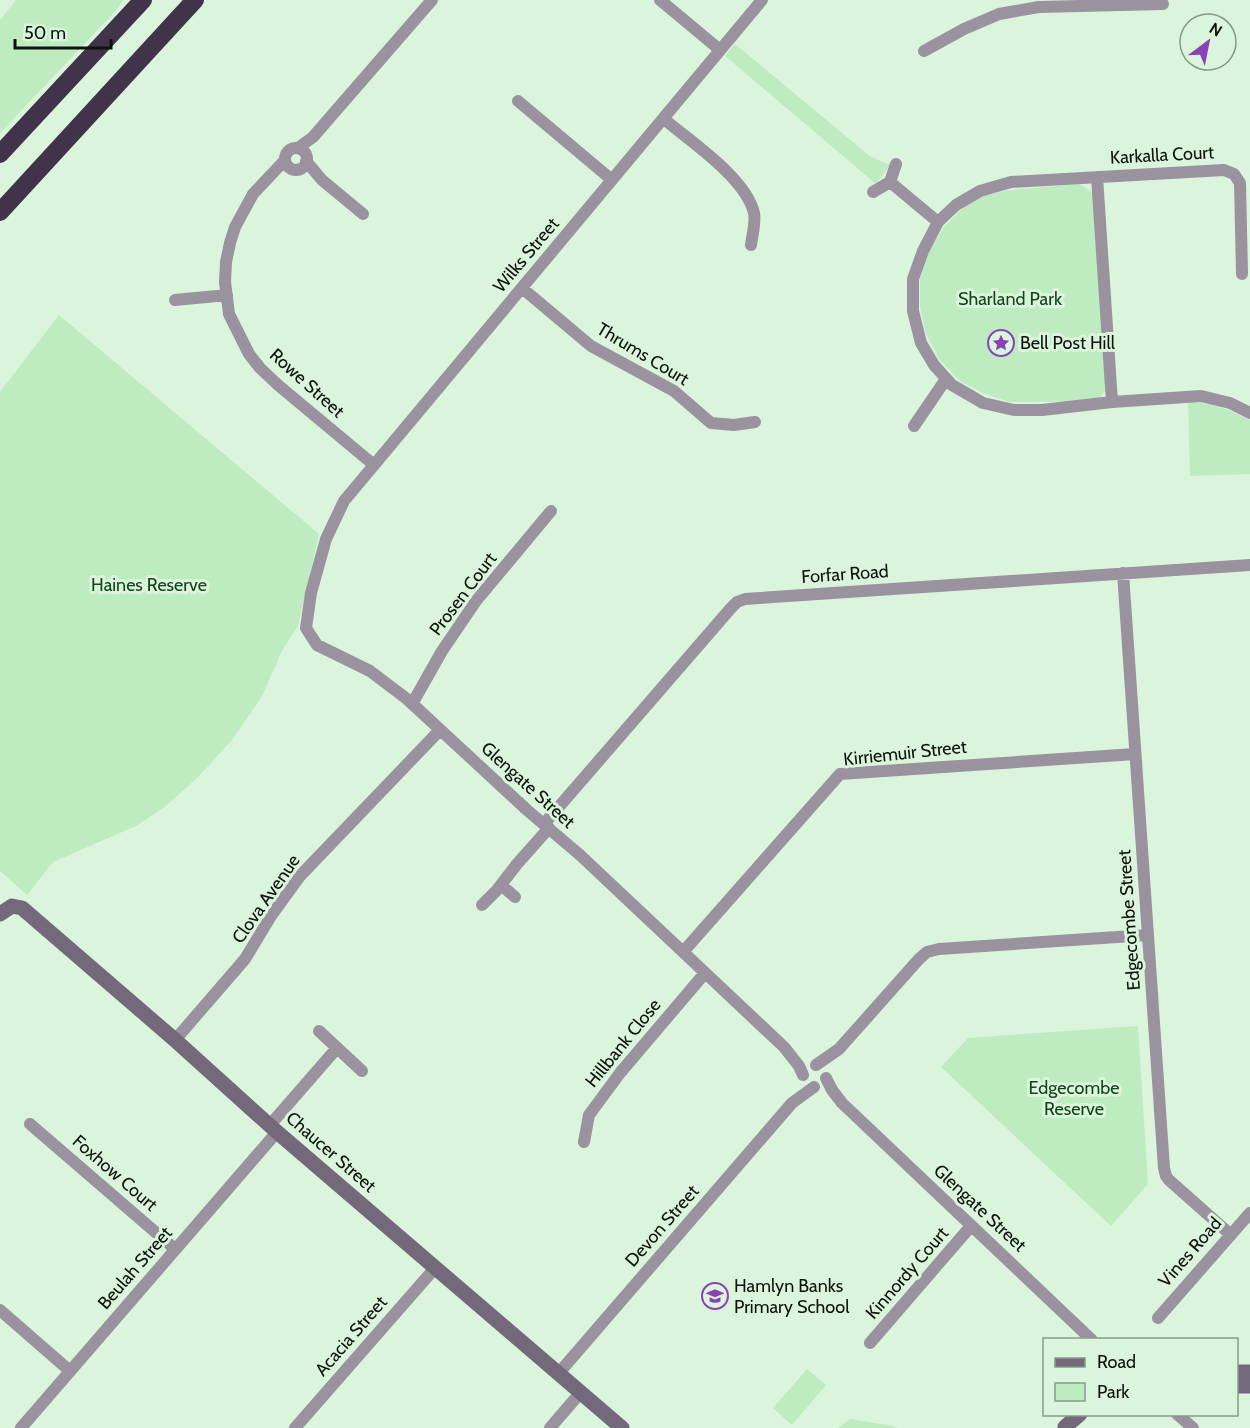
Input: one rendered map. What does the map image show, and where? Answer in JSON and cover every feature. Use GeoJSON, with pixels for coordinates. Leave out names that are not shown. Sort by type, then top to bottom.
{"type":"FeatureCollection","features":[{"type":"Feature","properties":{"kind":"highway"},"geometry":{"type":"LineString","coordinates":[[0,154],[143,0]]}},
{"type":"Feature","properties":{"kind":"highway"},"geometry":{"type":"LineString","coordinates":[[0,212],[195,0]]}},
{"type":"Feature","properties":{"kind":"street","name":"Rowe Street"},"geometry":{"type":"LineString","coordinates":[[374,465],[278,385],[249,354],[229,314],[225,282],[226,262],[235,227],[253,194],[298,160],[313,137],[432,0]]}},
{"type":"Feature","properties":{"kind":"street"},"geometry":{"type":"LineString","coordinates":[[660,0],[720,50]]}},
{"type":"Feature","properties":{"kind":"street","name":"Wilks Street"},"geometry":{"type":"LineString","coordinates":[[326,539],[344,501],[762,0]]}},
{"type":"Feature","properties":{"kind":"street"},"geometry":{"type":"LineString","coordinates":[[924,51],[964,29],[999,14],[1039,3],[1163,4]]}},
{"type":"Feature","properties":{"kind":"street"},"geometry":{"type":"LineString","coordinates":[[518,101],[612,180]]}},
{"type":"Feature","properties":{"kind":"street"},"geometry":{"type":"LineString","coordinates":[[664,119],[741,186],[754,215],[751,245]]}},
{"type":"Feature","properties":{"kind":"street"},"geometry":{"type":"LineString","coordinates":[[298,160],[363,214]]}},
{"type":"Feature","properties":{"kind":"street"},"geometry":{"type":"LineString","coordinates":[[873,192],[890,182],[896,164]]}},
{"type":"Feature","properties":{"kind":"street","name":"Karkalla Court"},"geometry":{"type":"LineString","coordinates":[[1097,177],[1224,170],[1234,174],[1240,183],[1242,274]]}},
{"type":"Feature","properties":{"kind":"street"},"geometry":{"type":"LineString","coordinates":[[1112,402],[1097,177],[1011,182],[980,191],[956,206],[938,222],[923,250],[913,279],[913,311],[921,343],[934,365],[952,385],[983,403],[1014,410],[1042,410],[1112,402],[1201,396],[1230,403],[1250,412]]}},
{"type":"Feature","properties":{"kind":"street"},"geometry":{"type":"LineString","coordinates":[[890,182],[938,222]]}},
{"type":"Feature","properties":{"kind":"street","name":"Thrums Court"},"geometry":{"type":"LineString","coordinates":[[522,288],[591,346],[674,391],[711,423],[734,425],[755,422]]}},
{"type":"Feature","properties":{"kind":"street"},"geometry":{"type":"LineString","coordinates":[[175,300],[227,296]]}},
{"type":"Feature","properties":{"kind":"street"},"geometry":{"type":"LineString","coordinates":[[914,426],[946,379]]}},
{"type":"Feature","properties":{"kind":"street","name":"Prosen Court"},"geometry":{"type":"LineString","coordinates":[[412,704],[442,651],[476,602],[551,511]]}},
{"type":"Feature","properties":{"kind":"street","name":"Glengate Street"},"geometry":{"type":"LineString","coordinates":[[326,539],[311,593],[306,628],[317,645],[370,671],[412,704],[526,810],[580,855],[784,1047],[802,1060],[822,1068],[815,1080]]}},
{"type":"Feature","properties":{"kind":"street","name":"Forfar Road"},"geometry":{"type":"LineString","coordinates":[[483,905],[737,602],[745,599],[1250,565]]}},
{"type":"Feature","properties":{"kind":"street","name":"Edgecombe Street"},"geometry":{"type":"LineString","coordinates":[[1123,573],[1164,1172],[1169,1180],[1231,1235]]}},
{"type":"Feature","properties":{"kind":"street","name":"Clova Avenue"},"geometry":{"type":"LineString","coordinates":[[175,1040],[245,959],[271,916],[300,876],[440,730]]}},
{"type":"Feature","properties":{"kind":"street","name":"Kirriemuir Street"},"geometry":{"type":"LineString","coordinates":[[683,952],[840,774],[1136,754]]}},
{"type":"Feature","properties":{"kind":"street"},"geometry":{"type":"LineString","coordinates":[[501,885],[515,897]]}},
{"type":"Feature","properties":{"kind":"street","name":"Chaucer Street"},"geometry":{"type":"LineString","coordinates":[[0,914],[9,907],[22,908],[274,1129],[622,1428]]}},
{"type":"Feature","properties":{"kind":"street","name":"Devon Street"},"geometry":{"type":"LineString","coordinates":[[558,1374],[792,1103],[830,1063],[839,1049],[927,952],[939,949],[1148,934]]}},
{"type":"Feature","properties":{"kind":"street","name":"Hillbank Close"},"geometry":{"type":"LineString","coordinates":[[584,1143],[589,1115],[620,1073],[705,973]]}},
{"type":"Feature","properties":{"kind":"street"},"geometry":{"type":"LineString","coordinates":[[319,1031],[362,1071]]}},
{"type":"Feature","properties":{"kind":"street","name":"Glengate Street"},"geometry":{"type":"LineString","coordinates":[[784,1047],[799,1066],[815,1080],[832,1090],[842,1103],[1090,1338]]}},
{"type":"Feature","properties":{"kind":"street","name":"Beulah Street"},"geometry":{"type":"LineString","coordinates":[[21,1428],[176,1249],[337,1048]]}},
{"type":"Feature","properties":{"kind":"street","name":"Devon Street"},"geometry":{"type":"LineString","coordinates":[[814,1065],[839,1049]]}},
{"type":"Feature","properties":{"kind":"street","name":"Foxhow Court"},"geometry":{"type":"LineString","coordinates":[[30,1124],[176,1249]]}},
{"type":"Feature","properties":{"kind":"street","name":"Vines Road"},"geometry":{"type":"LineString","coordinates":[[1158,1318],[1250,1213]]}},
{"type":"Feature","properties":{"kind":"street","name":"Kinnordy Court"},"geometry":{"type":"LineString","coordinates":[[870,1343],[972,1226]]}},
{"type":"Feature","properties":{"kind":"street","name":"Acacia Street"},"geometry":{"type":"LineString","coordinates":[[295,1428],[435,1268]]}},
{"type":"Feature","properties":{"kind":"street"},"geometry":{"type":"LineString","coordinates":[[0,1310],[70,1371]]}},
{"type":"Feature","properties":{"kind":"street"},"geometry":{"type":"LineString","coordinates":[[550,1428],[581,1392]]}},
{"type":"Feature","properties":{"kind":"street"},"geometry":{"type":"LineString","coordinates":[[1064,1428],[1078,1416]]}},
{"type":"Feature","properties":{"kind":"street"},"geometry":{"type":"LineString","coordinates":[[1179,1416],[1193,1428]]}},
{"type":"Feature","properties":{"kind":"green space"},"geometry":{"type":"Polygon","coordinates":[[[16,0],[123,0],[109,18],[0,133],[0,20],[16,0]]]}},
{"type":"Feature","properties":{"kind":"green space"},"geometry":{"type":"Polygon","coordinates":[[[735,44],[871,157],[890,165],[876,184],[725,56],[735,44]]]}},
{"type":"Feature","properties":{"kind":"green space","name":"Sharland Park"},"geometry":{"type":"Polygon","coordinates":[[[1079,184],[1091,191],[1094,201],[1105,391],[1099,399],[1087,401],[1009,402],[983,393],[960,381],[939,359],[926,334],[920,307],[920,279],[929,251],[944,227],[964,207],[984,196],[1009,190],[1079,184]]]}},
{"type":"Feature","properties":{"kind":"green space","name":"Haines Reserve"},"geometry":{"type":"Polygon","coordinates":[[[59,315],[319,534],[298,626],[283,649],[261,698],[232,740],[198,777],[165,807],[136,826],[53,862],[27,895],[0,871],[0,392],[59,315]]]}},
{"type":"Feature","properties":{"kind":"green space"},"geometry":{"type":"Polygon","coordinates":[[[1188,402],[1220,407],[1250,420],[1250,474],[1190,476],[1188,402]]]}},
{"type":"Feature","properties":{"kind":"green space","name":"Edgecombe Reserve"},"geometry":{"type":"Polygon","coordinates":[[[1138,1026],[1148,1184],[1111,1226],[941,1067],[968,1038],[1138,1026]]]}},
{"type":"Feature","properties":{"kind":"green space"},"geometry":{"type":"Polygon","coordinates":[[[807,1369],[826,1385],[792,1425],[773,1408],[807,1369]]]}},
{"type":"Feature","properties":{"kind":"green space"},"geometry":{"type":"Polygon","coordinates":[[[850,1419],[893,1426],[897,1428],[838,1428],[850,1419]]]}},
{"type":"Feature","properties":{"kind":"place","name":"Bell Post Hill"},"geometry":{"type":"Point","coordinates":[1001,343]}},
{"type":"Feature","properties":{"kind":"place","name":"Hamlyn Banks Primary School"},"geometry":{"type":"Point","coordinates":[715,1296]}}]}
